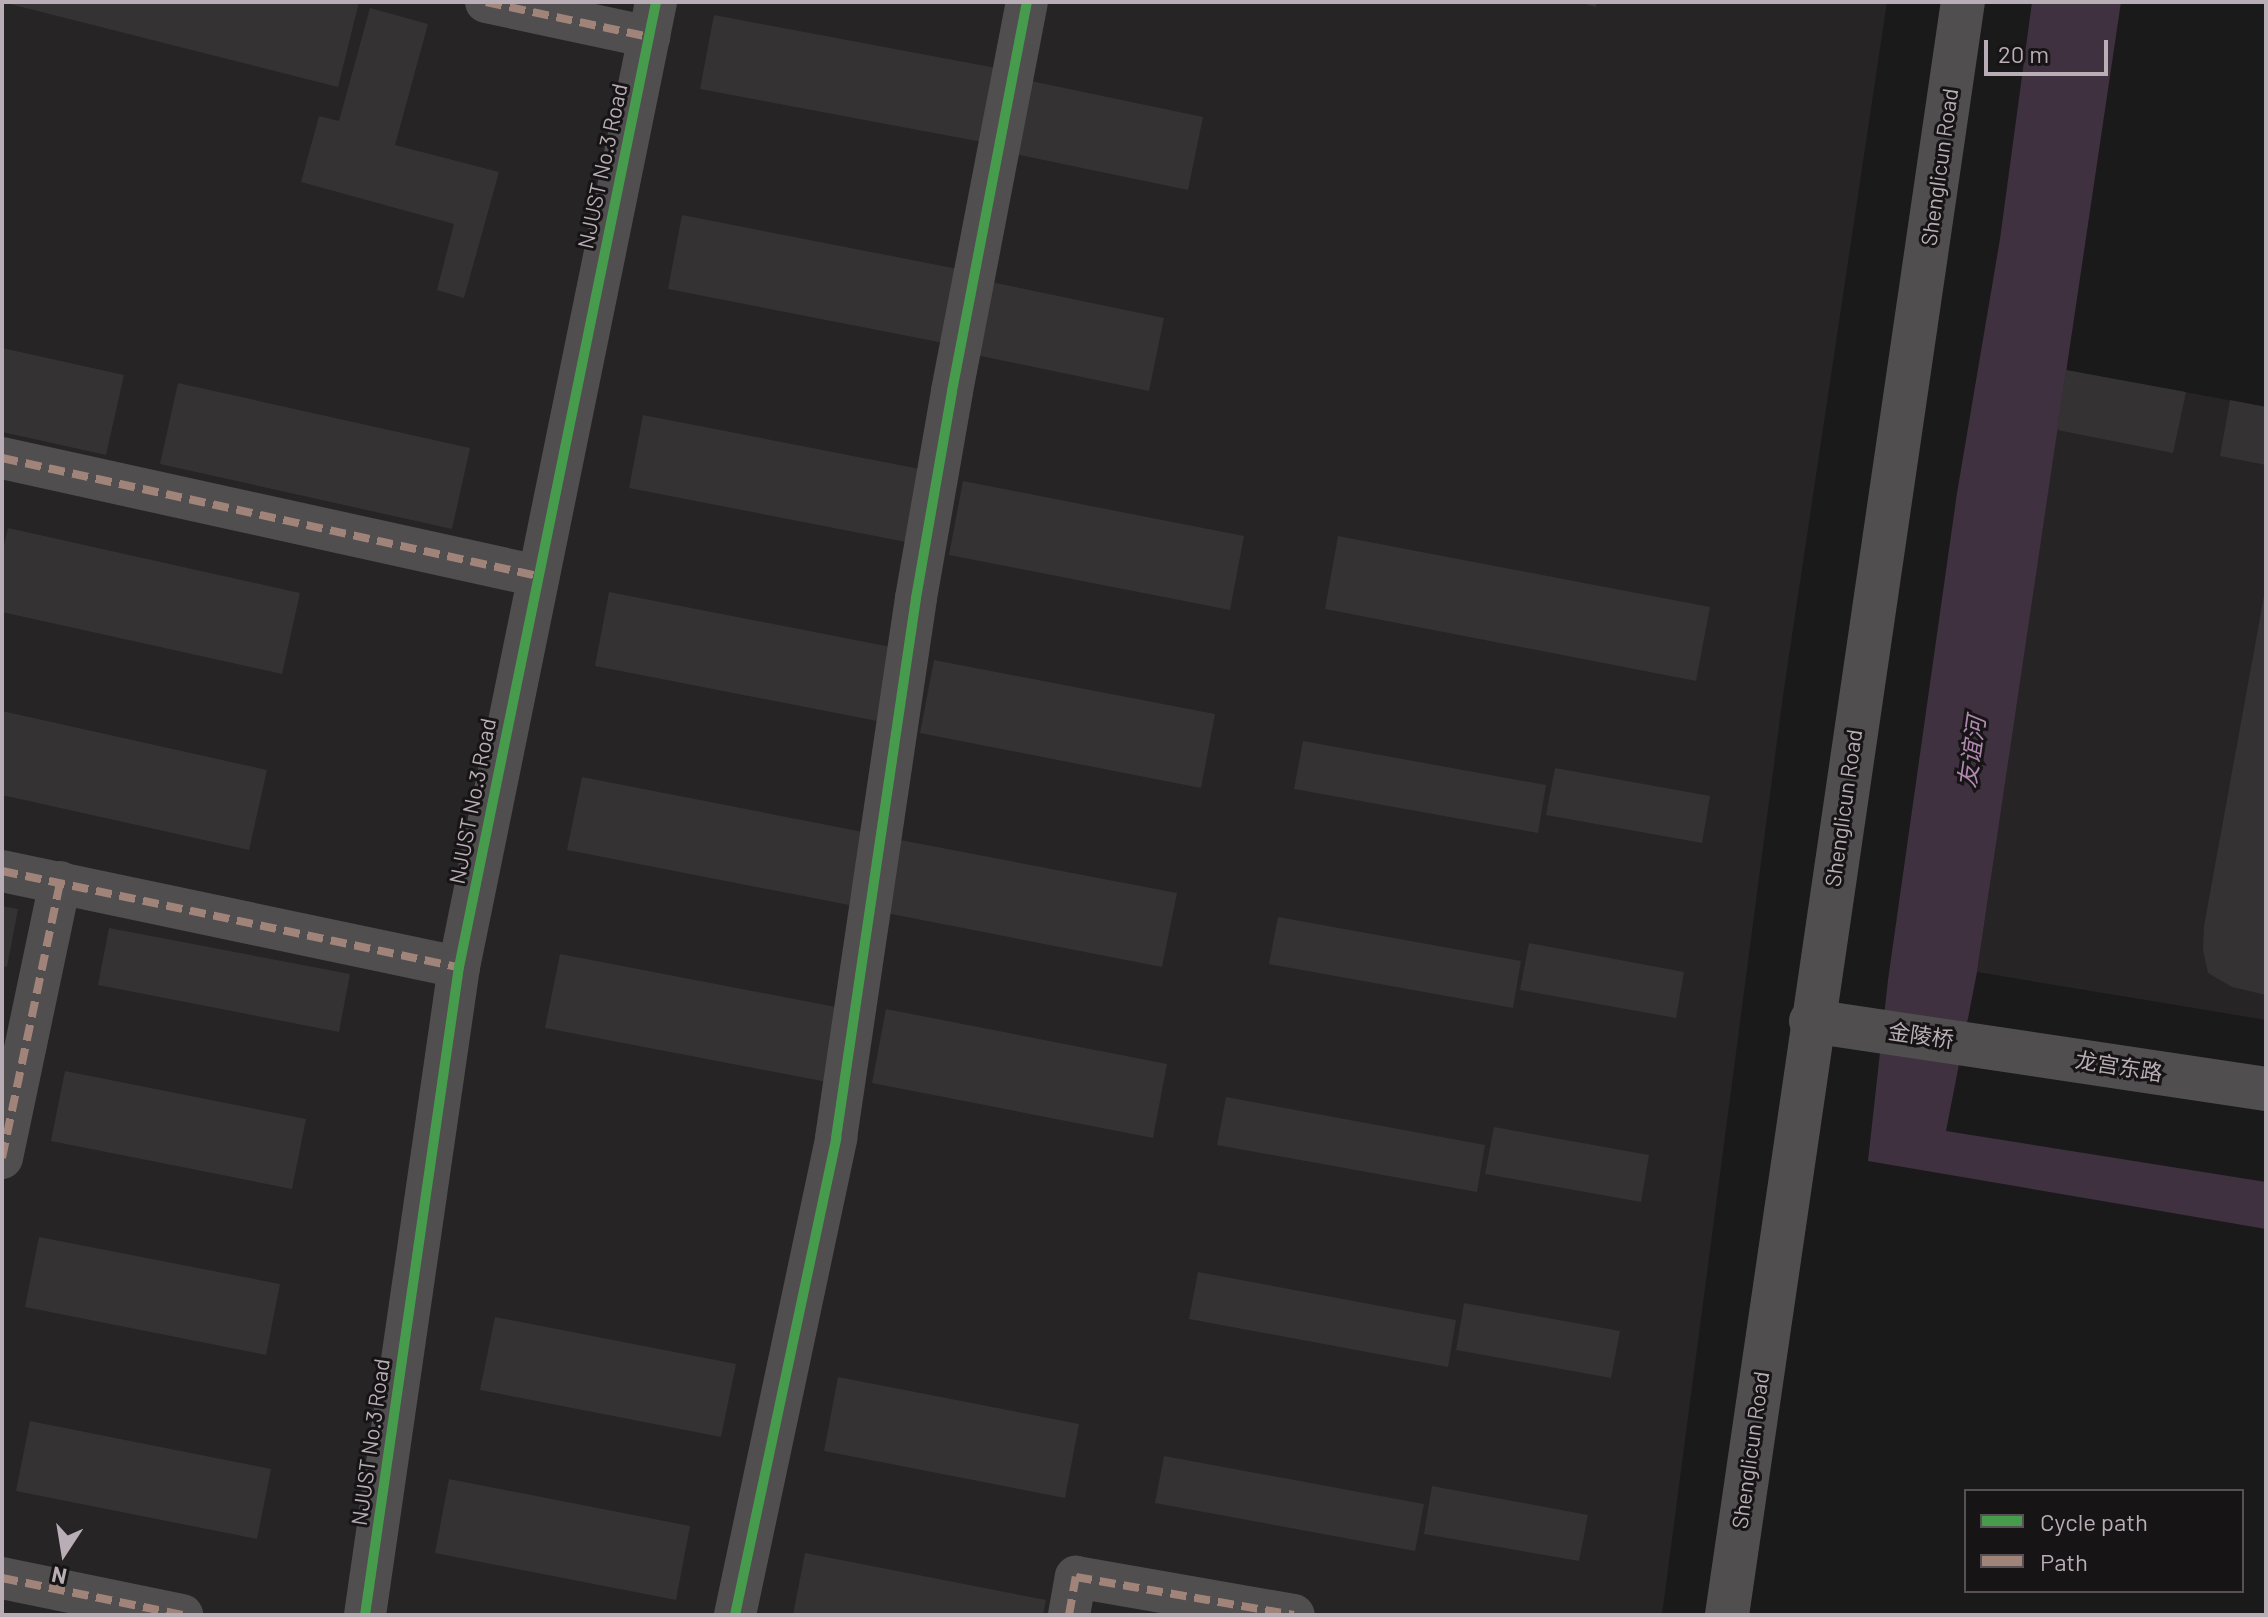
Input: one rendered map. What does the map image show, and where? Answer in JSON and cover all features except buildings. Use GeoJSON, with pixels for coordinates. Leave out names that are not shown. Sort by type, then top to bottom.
{"type":"FeatureCollection","features":[{"type":"Feature","properties":{"kind":"street"},"geometry":{"type":"LineString","coordinates":[[486,2],[652,19]]}},
{"type":"Feature","properties":{"kind":"street"},"geometry":{"type":"LineString","coordinates":[[735,1615],[836,1138],[918,583],[1027,2]]}},
{"type":"Feature","properties":{"kind":"street","name":"Shenglicun Road"},"geometry":{"type":"LineString","coordinates":[[1727,1615],[1811,1021],[1963,2]]}},
{"type":"Feature","properties":{"kind":"street","name":"NJUST No.3 Road"},"geometry":{"type":"LineString","coordinates":[[365,1615],[459,967],[652,19]]}},
{"type":"Feature","properties":{"kind":"street"},"geometry":{"type":"LineString","coordinates":[[2,458],[538,576]]}},
{"type":"Feature","properties":{"kind":"street"},"geometry":{"type":"LineString","coordinates":[[2,871],[459,967]]}},
{"type":"Feature","properties":{"kind":"street"},"geometry":{"type":"LineString","coordinates":[[2,1158],[60,882]]}},
{"type":"Feature","properties":{"kind":"street","name":"金陵桥"},"geometry":{"type":"LineString","coordinates":[[1811,1021],[1973,1043]]}},
{"type":"Feature","properties":{"kind":"street","name":"龙宫东路"},"geometry":{"type":"LineString","coordinates":[[1973,1043],[2266,1089]]}},
{"type":"Feature","properties":{"kind":"street"},"geometry":{"type":"LineString","coordinates":[[1069,1615],[1076,1577],[1294,1615]]}},
{"type":"Feature","properties":{"kind":"street"},"geometry":{"type":"LineString","coordinates":[[2,1578],[182,1615]]}},
{"type":"Feature","properties":{"kind":"shaded area"},"geometry":{"type":"Polygon","coordinates":[[[2,2],[1887,2],[1783,696],[1662,1615],[2,1615],[2,2]]]}},
{"type":"Feature","properties":{"kind":"shaded area"},"geometry":{"type":"Polygon","coordinates":[[[2066,370],[2266,407],[2266,1020],[1977,972],[2066,370]]]}},
{"type":"Feature","properties":{"kind":"water","name":"友谊河"},"geometry":{"type":"Polygon","coordinates":[[[2032,2],[2121,2],[1977,972],[1946,1131],[2266,1182],[2266,1229],[1868,1161],[1888,980],[1957,493],[2000,239],[2032,2]]]}},
{"type":"Feature","properties":{"kind":"marked path"},"geometry":{"type":"LineString","coordinates":[[486,2],[649,37]]}},
{"type":"Feature","properties":{"kind":"marked path"},"geometry":{"type":"LineString","coordinates":[[2,458],[538,576]]}},
{"type":"Feature","properties":{"kind":"marked path"},"geometry":{"type":"LineString","coordinates":[[2,871],[459,967]]}},
{"type":"Feature","properties":{"kind":"marked path"},"geometry":{"type":"LineString","coordinates":[[2,1158],[60,882]]}},
{"type":"Feature","properties":{"kind":"marked path"},"geometry":{"type":"LineString","coordinates":[[1069,1615],[1076,1577],[1294,1615]]}},
{"type":"Feature","properties":{"kind":"marked path"},"geometry":{"type":"LineString","coordinates":[[2,1578],[182,1615]]}},
{"type":"Feature","properties":{"kind":"cycle path"},"geometry":{"type":"LineString","coordinates":[[365,1615],[459,967],[656,2]]}},
{"type":"Feature","properties":{"kind":"cycle path"},"geometry":{"type":"LineString","coordinates":[[735,1615],[836,1138],[916,598],[952,391],[1027,2]]}}]}
